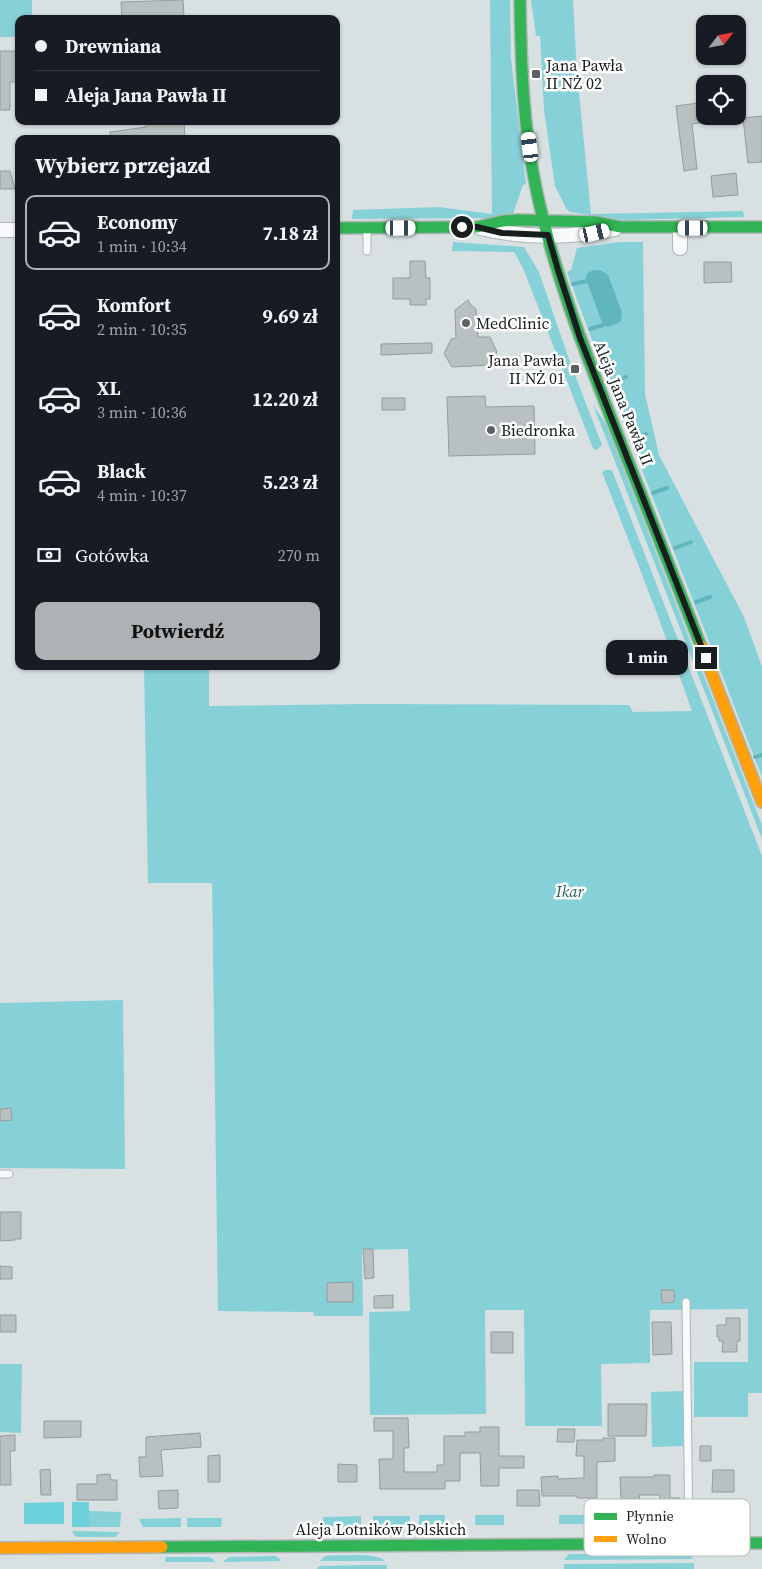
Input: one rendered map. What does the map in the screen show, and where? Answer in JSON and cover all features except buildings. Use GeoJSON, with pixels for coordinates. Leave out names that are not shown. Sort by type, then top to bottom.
{"type":"FeatureCollection","features":[{"type":"Feature","properties":{"kind":"street","name":"Aleja Jana Pawła II"},"geometry":{"type":"LineString","coordinates":[[520,0],[526,123],[535,179],[558,270],[580,338],[762,802]]}},
{"type":"Feature","properties":{"kind":"street"},"geometry":{"type":"LineString","coordinates":[[340,228],[477,227],[503,221],[544,220],[596,222],[621,227],[762,227]]}},
{"type":"Feature","properties":{"kind":"street"},"geometry":{"type":"LineString","coordinates":[[477,227],[502,233],[548,235],[595,233],[621,227]]}},
{"type":"Feature","properties":{"kind":"street"},"geometry":{"type":"LineString","coordinates":[[680,228],[680,248]]}},
{"type":"Feature","properties":{"kind":"street"},"geometry":{"type":"LineString","coordinates":[[0,230],[15,230]]}},
{"type":"Feature","properties":{"kind":"street","name":"Aleja Lotników Polskich"},"geometry":{"type":"LineString","coordinates":[[0,1548],[584,1545]]}},
{"type":"Feature","properties":{"kind":"lane"},"geometry":{"type":"LineString","coordinates":[[367,228],[367,251]]}},
{"type":"Feature","properties":{"kind":"lane"},"geometry":{"type":"LineString","coordinates":[[0,1174],[9,1174]]}},
{"type":"Feature","properties":{"kind":"lane"},"geometry":{"type":"LineString","coordinates":[[686,1302],[688,1499]]}},
{"type":"Feature","properties":{"kind":"green space"},"geometry":{"type":"Polygon","coordinates":[[[0,0],[32,0],[32,15],[15,15],[15,37],[0,37],[0,0]]]}},
{"type":"Feature","properties":{"kind":"green space"},"geometry":{"type":"Polygon","coordinates":[[[490,0],[510,0],[511,59],[526,184],[523,185],[513,214],[492,218],[352,219],[353,210],[439,207],[492,214],[490,0]]]}},
{"type":"Feature","properties":{"kind":"green space"},"geometry":{"type":"Polygon","coordinates":[[[531,0],[573,0],[577,73],[591,214],[743,211],[744,217],[622,220],[570,212],[566,208],[555,186],[544,110],[540,36],[536,36],[531,0]]]}},
{"type":"Feature","properties":{"kind":"green space"},"geometry":{"type":"Polygon","coordinates":[[[453,242],[524,247],[539,272],[571,365],[567,367],[570,376],[575,375],[602,445],[597,450],[593,448],[523,268],[514,252],[452,251],[453,242]]]}},
{"type":"Feature","properties":{"kind":"green space"},"geometry":{"type":"Polygon","coordinates":[[[620,242],[643,242],[645,394],[659,455],[744,617],[762,667],[762,777],[606,378],[567,272],[571,270],[577,248],[620,242]]]}},
{"type":"Feature","properties":{"kind":"green space"},"geometry":{"type":"Polygon","coordinates":[[[593,405],[606,424],[762,825],[762,839],[593,405]]]}},
{"type":"Feature","properties":{"kind":"green space","name":"Ikar"},"geometry":{"type":"Polygon","coordinates":[[[612,470],[762,856],[762,1393],[748,1393],[748,1417],[694,1417],[694,1362],[748,1362],[748,1309],[650,1310],[650,1363],[601,1364],[602,1426],[525,1426],[524,1310],[485,1310],[486,1414],[370,1415],[369,1312],[410,1311],[408,1249],[362,1250],[363,1316],[314,1316],[313,1312],[218,1311],[212,883],[148,883],[144,670],[209,670],[209,706],[362,704],[629,705],[633,712],[692,711],[658,616],[602,472],[612,470]]]}},
{"type":"Feature","properties":{"kind":"green space"},"geometry":{"type":"Polygon","coordinates":[[[123,1000],[125,1169],[0,1168],[0,1003],[123,1000]]]}},
{"type":"Feature","properties":{"kind":"green space"},"geometry":{"type":"Polygon","coordinates":[[[0,1364],[22,1364],[21,1433],[0,1432],[0,1364]]]}},
{"type":"Feature","properties":{"kind":"green space"},"geometry":{"type":"Polygon","coordinates":[[[683,1391],[683,1446],[652,1447],[651,1392],[683,1391]]]}},
{"type":"Feature","properties":{"kind":"green space"},"geometry":{"type":"Polygon","coordinates":[[[89,1511],[121,1512],[120,1527],[89,1527],[89,1511]]]}},
{"type":"Feature","properties":{"kind":"green space"},"geometry":{"type":"Polygon","coordinates":[[[419,1515],[445,1515],[445,1525],[419,1525],[419,1515]]]}},
{"type":"Feature","properties":{"kind":"green space"},"geometry":{"type":"Polygon","coordinates":[[[475,1515],[504,1515],[504,1525],[475,1525],[475,1515]]]}},
{"type":"Feature","properties":{"kind":"green space"},"geometry":{"type":"Polygon","coordinates":[[[559,1515],[584,1515],[584,1524],[559,1524],[559,1515]]]}},
{"type":"Feature","properties":{"kind":"green space"},"geometry":{"type":"Polygon","coordinates":[[[361,1516],[361,1526],[323,1526],[323,1517],[361,1516]]]}},
{"type":"Feature","properties":{"kind":"green space"},"geometry":{"type":"Polygon","coordinates":[[[373,1516],[410,1516],[410,1525],[373,1525],[373,1516]]]}},
{"type":"Feature","properties":{"kind":"green space"},"geometry":{"type":"Polygon","coordinates":[[[181,1518],[181,1527],[143,1527],[139,1519],[181,1518]]]}},
{"type":"Feature","properties":{"kind":"green space"},"geometry":{"type":"Polygon","coordinates":[[[187,1518],[222,1518],[221,1527],[187,1527],[187,1518]]]}},
{"type":"Feature","properties":{"kind":"green space"},"geometry":{"type":"Polygon","coordinates":[[[72,1531],[120,1532],[115,1537],[78,1537],[72,1531]]]}},
{"type":"Feature","properties":{"kind":"green space"},"geometry":{"type":"Polygon","coordinates":[[[569,1554],[584,1554],[584,1556],[690,1556],[694,1559],[564,1560],[569,1554]]]}},
{"type":"Feature","properties":{"kind":"green space"},"geometry":{"type":"Polygon","coordinates":[[[365,1555],[385,1561],[320,1561],[325,1556],[365,1555]]]}},
{"type":"Feature","properties":{"kind":"green space"},"geometry":{"type":"Polygon","coordinates":[[[275,1556],[281,1561],[223,1562],[229,1557],[275,1556]]]}},
{"type":"Feature","properties":{"kind":"green space"},"geometry":{"type":"Polygon","coordinates":[[[166,1557],[209,1557],[215,1562],[165,1562],[166,1557]]]}},
{"type":"Feature","properties":{"kind":"green space"},"geometry":{"type":"Polygon","coordinates":[[[694,1563],[694,1569],[564,1569],[564,1564],[694,1563]]]}},
{"type":"Feature","properties":{"kind":"green space"},"geometry":{"type":"Polygon","coordinates":[[[387,1565],[387,1569],[317,1569],[319,1566],[387,1565]]]}},
{"type":"Feature","properties":{"kind":"shaded area"},"geometry":{"type":"Polygon","coordinates":[[[600,270],[608,275],[622,312],[621,321],[612,326],[603,325],[586,279],[589,272],[600,270]]]}},
{"type":"Feature","properties":{"kind":"shaded area"},"geometry":{"type":"Polygon","coordinates":[[[64,1502],[64,1524],[24,1524],[24,1503],[64,1502]]]}},
{"type":"Feature","properties":{"kind":"shaded area"},"geometry":{"type":"Polygon","coordinates":[[[72,1502],[89,1502],[89,1527],[72,1527],[72,1502]]]}},
{"type":"Feature","properties":{"kind":"waterway"},"geometry":{"type":"LineString","coordinates":[[573,284],[587,281]]}},
{"type":"Feature","properties":{"kind":"waterway"},"geometry":{"type":"LineString","coordinates":[[590,329],[603,325]]}},
{"type":"Feature","properties":{"kind":"waterway"},"geometry":{"type":"LineString","coordinates":[[610,384],[626,377]]}},
{"type":"Feature","properties":{"kind":"waterway"},"geometry":{"type":"LineString","coordinates":[[631,439],[646,434]]}},
{"type":"Feature","properties":{"kind":"waterway"},"geometry":{"type":"LineString","coordinates":[[653,493],[667,488]]}},
{"type":"Feature","properties":{"kind":"waterway"},"geometry":{"type":"LineString","coordinates":[[675,548],[691,542]]}},
{"type":"Feature","properties":{"kind":"waterway"},"geometry":{"type":"LineString","coordinates":[[696,602],[710,597]]}},
{"type":"Feature","properties":{"kind":"waterway"},"geometry":{"type":"LineString","coordinates":[[755,757],[762,755]]}},
{"type":"Feature","properties":{"kind":"traffic: fast"},"geometry":{"type":"LineString","coordinates":[[520,0],[525,118],[536,188],[551,249],[570,310],[592,369],[701,646]]}},
{"type":"Feature","properties":{"kind":"traffic: fast"},"geometry":{"type":"LineString","coordinates":[[340,228],[477,227],[503,221],[518,220],[596,222],[621,227],[762,227]]}},
{"type":"Feature","properties":{"kind":"traffic: fast"},"geometry":{"type":"LineString","coordinates":[[750,1543],[762,1543]]}},
{"type":"Feature","properties":{"kind":"traffic: fast"},"geometry":{"type":"LineString","coordinates":[[162,1547],[584,1544]]}},
{"type":"Feature","properties":{"kind":"traffic: slow"},"geometry":{"type":"LineString","coordinates":[[701,646],[762,802]]}},
{"type":"Feature","properties":{"kind":"traffic: slow"},"geometry":{"type":"LineString","coordinates":[[0,1548],[162,1547]]}},
{"type":"Feature","properties":{"kind":"place","name":"Jana Pawła II NŻ 02"},"geometry":{"type":"Point","coordinates":[536,74]}},
{"type":"Feature","properties":{"kind":"place","name":"MedClinic"},"geometry":{"type":"Point","coordinates":[466,323]}},
{"type":"Feature","properties":{"kind":"place","name":"Jana Pawła II NŻ 01"},"geometry":{"type":"Point","coordinates":[575,369]}},
{"type":"Feature","properties":{"kind":"place","name":"Biedronka"},"geometry":{"type":"Point","coordinates":[491,430]}},
{"type":"Feature","properties":{"kind":"route"},"geometry":{"type":"LineString","coordinates":[[462,227],[477,227],[502,233],[548,235],[580,338],[706,658]]}}]}
